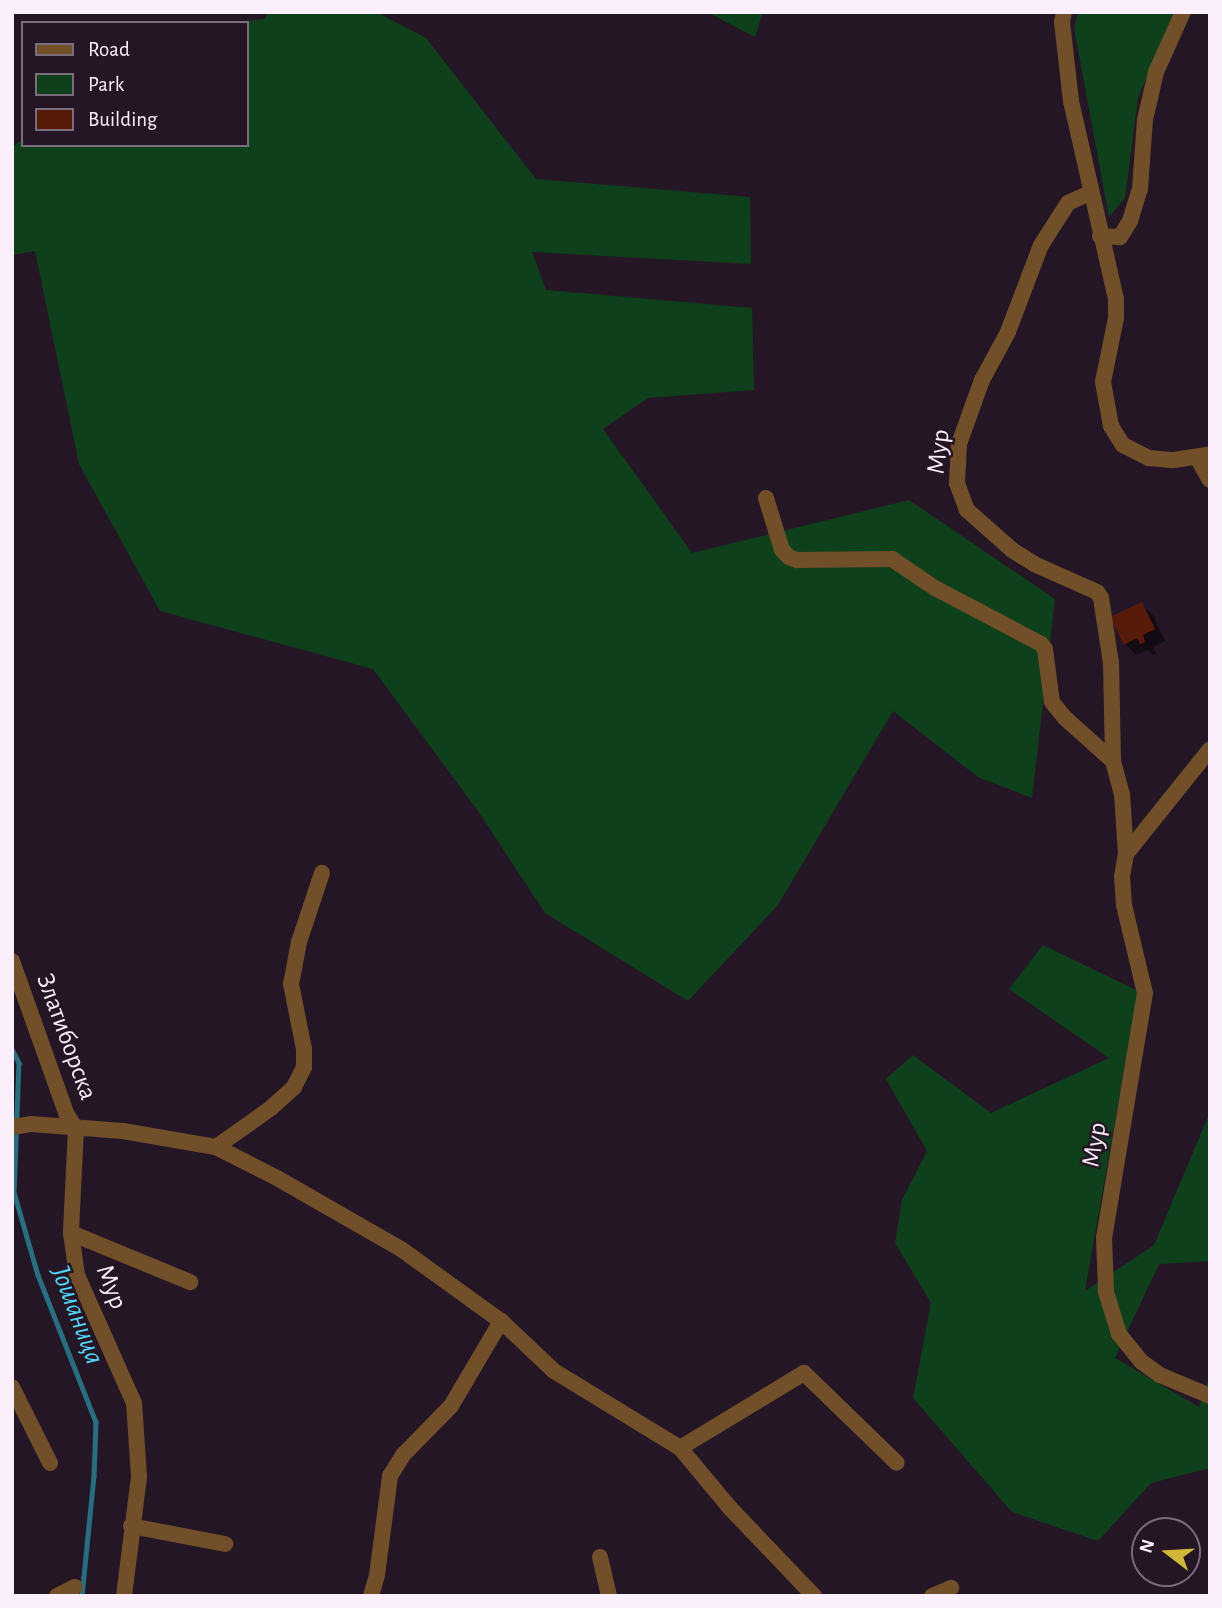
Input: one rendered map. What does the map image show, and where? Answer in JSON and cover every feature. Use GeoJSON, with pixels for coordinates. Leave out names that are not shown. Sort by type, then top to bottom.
{"type":"FeatureCollection","features":[{"type":"Feature","properties":{"kind":"street"},"geometry":{"type":"LineString","coordinates":[[1064,12],[1062,22],[1071,101],[1116,299],[1116,318],[1103,382],[1111,426],[1124,445],[1134,453],[1174,460],[1204,456],[1210,480]]}},
{"type":"Feature","properties":{"kind":"street"},"geometry":{"type":"LineString","coordinates":[[1100,236],[1120,237],[1130,221],[1140,189],[1145,120],[1156,72],[1183,12]]}},
{"type":"Feature","properties":{"kind":"street","name":"Мур"},"geometry":{"type":"LineString","coordinates":[[1090,193],[1068,203],[1041,245],[1008,332],[982,380],[960,444],[957,483],[967,510],[1012,550],[1034,564],[1097,592],[1101,598],[1111,663],[1113,761],[1122,794],[1126,854],[1122,876],[1125,905],[1144,993],[1104,1237],[1106,1292],[1119,1334],[1142,1362],[1160,1375],[1210,1396]]}},
{"type":"Feature","properties":{"kind":"street"},"geometry":{"type":"LineString","coordinates":[[766,498],[782,550],[789,557],[797,560],[892,559],[935,588],[1041,644],[1045,649],[1052,702],[1065,718],[1113,761]]}},
{"type":"Feature","properties":{"kind":"street"},"geometry":{"type":"LineString","coordinates":[[1126,854],[1210,750]]}},
{"type":"Feature","properties":{"kind":"street"},"geometry":{"type":"LineString","coordinates":[[216,1147],[271,1108],[294,1087],[304,1067],[304,1049],[291,984],[299,942],[321,873]]}},
{"type":"Feature","properties":{"kind":"street","name":"Златиборска"},"geometry":{"type":"LineString","coordinates":[[12,961],[66,1113],[76,1129]]}},
{"type":"Feature","properties":{"kind":"street"},"geometry":{"type":"LineString","coordinates":[[12,1127],[31,1124],[123,1131],[216,1147],[277,1178],[401,1249],[500,1321],[554,1371],[680,1448],[730,1508],[814,1596]]}},
{"type":"Feature","properties":{"kind":"street","name":"Мур"},"geometry":{"type":"LineString","coordinates":[[76,1129],[71,1233],[77,1275],[134,1403],[139,1477],[124,1596]]}},
{"type":"Feature","properties":{"kind":"street"},"geometry":{"type":"LineString","coordinates":[[71,1233],[190,1282]]}},
{"type":"Feature","properties":{"kind":"street"},"geometry":{"type":"LineString","coordinates":[[371,1596],[377,1575],[390,1476],[404,1454],[451,1406],[500,1321]]}},
{"type":"Feature","properties":{"kind":"street"},"geometry":{"type":"LineString","coordinates":[[680,1448],[804,1373],[897,1463]]}},
{"type":"Feature","properties":{"kind":"street"},"geometry":{"type":"LineString","coordinates":[[12,1387],[50,1463]]}},
{"type":"Feature","properties":{"kind":"street"},"geometry":{"type":"LineString","coordinates":[[131,1526],[225,1544]]}},
{"type":"Feature","properties":{"kind":"street"},"geometry":{"type":"LineString","coordinates":[[600,1557],[609,1596]]}},
{"type":"Feature","properties":{"kind":"street"},"geometry":{"type":"LineString","coordinates":[[57,1596],[75,1587]]}},
{"type":"Feature","properties":{"kind":"street"},"geometry":{"type":"LineString","coordinates":[[932,1596],[951,1588]]}},
{"type":"Feature","properties":{"kind":"green space"},"geometry":{"type":"Polygon","coordinates":[[[268,12],[376,12],[426,38],[536,179],[750,197],[751,264],[532,252],[546,290],[752,308],[754,390],[648,398],[603,429],[692,553],[909,500],[1055,599],[1032,798],[978,777],[893,711],[778,905],[688,1001],[545,913],[478,811],[373,669],[160,611],[79,464],[35,251],[12,255],[12,147],[21,140],[21,147],[248,147],[248,21],[265,19],[268,12]]]}},
{"type":"Feature","properties":{"kind":"green space"},"geometry":{"type":"Polygon","coordinates":[[[707,12],[763,12],[755,37],[707,12]]]}},
{"type":"Feature","properties":{"kind":"green space"},"geometry":{"type":"Polygon","coordinates":[[[1078,12],[1174,12],[1138,98],[1125,198],[1109,217],[1074,28],[1078,12]]]}},
{"type":"Feature","properties":{"kind":"green space"},"geometry":{"type":"Polygon","coordinates":[[[1043,945],[1138,991],[1085,1291],[1154,1245],[1210,1112],[1210,1261],[1159,1264],[1115,1358],[1199,1407],[1210,1375],[1210,1468],[1151,1483],[1098,1541],[1012,1512],[913,1398],[931,1303],[895,1243],[902,1200],[927,1151],[886,1079],[913,1055],[991,1113],[1109,1058],[1009,989],[1043,945]]]}},
{"type":"Feature","properties":{"kind":"building"},"geometry":{"type":"Polygon","coordinates":[[[1142,602],[1155,629],[1143,635],[1145,642],[1140,644],[1137,638],[1124,645],[1110,617],[1142,602]]]}},
{"type":"Feature","properties":{"kind":"waterway","name":"Јошаница"},"geometry":{"type":"LineString","coordinates":[[12,1049],[19,1063],[14,1192],[38,1275],[96,1422],[94,1476],[82,1596]]}}]}
